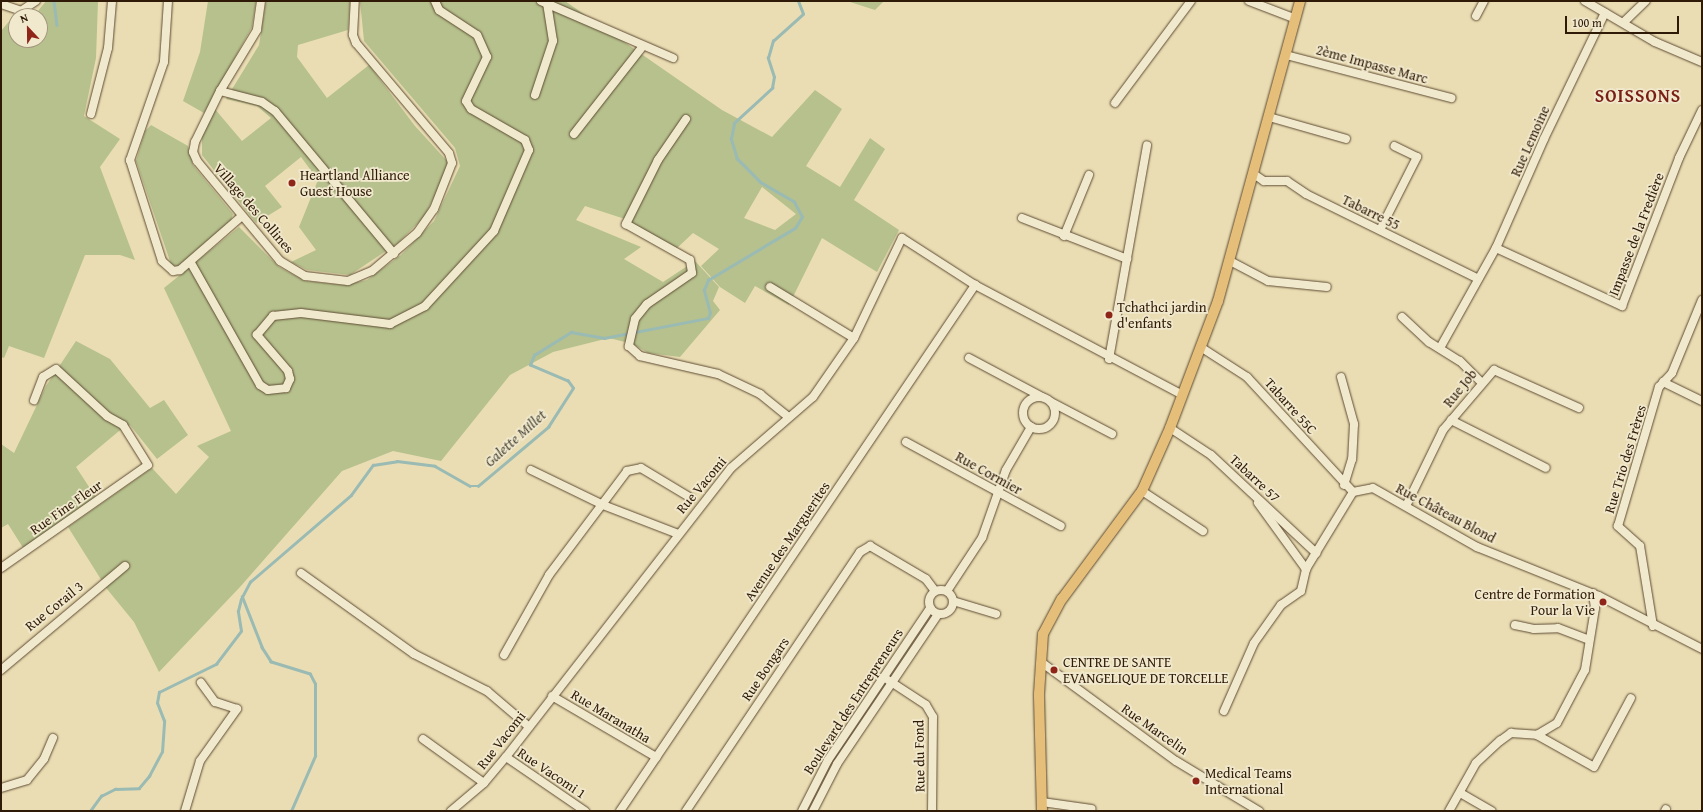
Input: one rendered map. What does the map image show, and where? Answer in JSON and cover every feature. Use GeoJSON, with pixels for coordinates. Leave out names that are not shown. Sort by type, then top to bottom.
{"type":"FeatureCollection","features":[{"type":"Feature","properties":{"kind":"main road"},"geometry":{"type":"LineString","coordinates":[[1042,806],[1041,662],[1044,634],[1052,615],[1142,491],[1170,428],[1202,348],[1230,261],[1255,175],[1300,1]]}},
{"type":"Feature","properties":{"kind":"street"},"geometry":{"type":"LineString","coordinates":[[1,4],[21,11],[36,1]]}},
{"type":"Feature","properties":{"kind":"street"},"geometry":{"type":"LineString","coordinates":[[91,114],[108,48],[112,1]]}},
{"type":"Feature","properties":{"kind":"street"},"geometry":{"type":"LineString","coordinates":[[168,1],[164,62],[130,160],[162,260],[172,271],[191,263],[242,216]]}},
{"type":"Feature","properties":{"kind":"street","name":"Village des Collines"},"geometry":{"type":"LineString","coordinates":[[261,1],[257,30],[220,91],[194,142],[193,152],[196,161],[280,262],[305,276],[348,280],[361,277],[394,254],[427,221],[451,173],[452,162],[449,153],[356,43],[353,35],[355,1]]}},
{"type":"Feature","properties":{"kind":"street"},"geometry":{"type":"LineString","coordinates":[[191,263],[260,385],[268,390],[286,388],[290,380],[288,371],[257,335],[273,316],[301,313],[390,324],[425,306],[494,231],[529,150],[525,140],[471,108],[466,101],[487,57],[477,36],[439,10],[435,1]]}},
{"type":"Feature","properties":{"kind":"street"},"geometry":{"type":"LineString","coordinates":[[1115,103],[1191,1]]}},
{"type":"Feature","properties":{"kind":"street"},"geometry":{"type":"LineString","coordinates":[[1249,1],[1296,19]]}},
{"type":"Feature","properties":{"kind":"street"},"geometry":{"type":"LineString","coordinates":[[1476,16],[1484,1]]}},
{"type":"Feature","properties":{"kind":"street"},"geometry":{"type":"LineString","coordinates":[[1585,1],[1605,13],[1625,22],[1655,42],[1702,62]]}},
{"type":"Feature","properties":{"kind":"street"},"geometry":{"type":"LineString","coordinates":[[1625,22],[1646,1]]}},
{"type":"Feature","properties":{"kind":"street"},"geometry":{"type":"LineString","coordinates":[[544,3],[673,58]]}},
{"type":"Feature","properties":{"kind":"street"},"geometry":{"type":"LineString","coordinates":[[535,95],[553,41],[544,3]]}},
{"type":"Feature","properties":{"kind":"street","name":"Rue Lemoine"},"geometry":{"type":"LineString","coordinates":[[1440,348],[1477,278],[1496,248],[1544,139],[1605,13]]}},
{"type":"Feature","properties":{"kind":"street"},"geometry":{"type":"LineString","coordinates":[[574,134],[643,46]]}},
{"type":"Feature","properties":{"kind":"street","name":"2ème Impasse Marc"},"geometry":{"type":"LineString","coordinates":[[1286,55],[1451,98]]}},
{"type":"Feature","properties":{"kind":"street"},"geometry":{"type":"LineString","coordinates":[[220,91],[262,102],[275,111],[394,254]]}},
{"type":"Feature","properties":{"kind":"street","name":"Impasse de la Fredière"},"geometry":{"type":"LineString","coordinates":[[1496,248],[1622,306],[1679,158],[1702,110]]}},
{"type":"Feature","properties":{"kind":"street"},"geometry":{"type":"LineString","coordinates":[[1270,117],[1346,139]]}},
{"type":"Feature","properties":{"kind":"street"},"geometry":{"type":"LineString","coordinates":[[686,119],[658,160],[626,224],[690,260],[692,273],[647,304],[635,319],[629,346],[640,356],[718,374],[760,394],[788,417]]}},
{"type":"Feature","properties":{"kind":"street"},"geometry":{"type":"LineString","coordinates":[[1109,359],[1147,145]]}},
{"type":"Feature","properties":{"kind":"street"},"geometry":{"type":"LineString","coordinates":[[1380,230],[1416,157],[1394,146]]}},
{"type":"Feature","properties":{"kind":"street"},"geometry":{"type":"LineString","coordinates":[[1064,236],[1089,175]]}},
{"type":"Feature","properties":{"kind":"street","name":"Tabarre 55"},"geometry":{"type":"LineString","coordinates":[[1255,175],[1264,181],[1287,181],[1306,194],[1477,278]]}},
{"type":"Feature","properties":{"kind":"street"},"geometry":{"type":"LineString","coordinates":[[1022,218],[1064,236],[1127,259]]}},
{"type":"Feature","properties":{"kind":"street","name":"Rue Vacomi"},"geometry":{"type":"LineString","coordinates":[[451,811],[484,783],[506,757],[528,726],[640,588],[678,534],[732,468],[788,417],[813,397],[854,338],[902,238],[975,285]]}},
{"type":"Feature","properties":{"kind":"street"},"geometry":{"type":"LineString","coordinates":[[1230,261],[1268,281],[1328,287]]}},
{"type":"Feature","properties":{"kind":"street"},"geometry":{"type":"LineString","coordinates":[[975,285],[1109,359],[1182,395]]}},
{"type":"Feature","properties":{"kind":"street","name":"Avenue des Marguerites"},"geometry":{"type":"LineString","coordinates":[[620,811],[975,285]]}},
{"type":"Feature","properties":{"kind":"street"},"geometry":{"type":"LineString","coordinates":[[770,287],[854,338]]}},
{"type":"Feature","properties":{"kind":"street","name":"Rue Trio des Frères"},"geometry":{"type":"LineString","coordinates":[[1653,626],[1640,546],[1618,526],[1659,386],[1672,373],[1702,300]]}},
{"type":"Feature","properties":{"kind":"street"},"geometry":{"type":"LineString","coordinates":[[1402,317],[1481,382]]}},
{"type":"Feature","properties":{"kind":"street","name":"Tabarre 55C"},"geometry":{"type":"LineString","coordinates":[[1202,348],[1247,377],[1344,485],[1353,492]]}},
{"type":"Feature","properties":{"kind":"street"},"geometry":{"type":"LineString","coordinates":[[969,358],[1112,434]]}},
{"type":"Feature","properties":{"kind":"street","name":"Rue Fine Fleur"},"geometry":{"type":"LineString","coordinates":[[1,568],[147,467],[147,462],[123,425],[107,416],[56,369],[43,377],[34,400]]}},
{"type":"Feature","properties":{"kind":"street","name":"Rue Job"},"geometry":{"type":"LineString","coordinates":[[1406,506],[1423,464],[1451,420],[1470,402],[1481,382],[1494,370],[1579,408]]}},
{"type":"Feature","properties":{"kind":"street"},"geometry":{"type":"LineString","coordinates":[[1341,377],[1354,424],[1352,459],[1344,485]]}},
{"type":"Feature","properties":{"kind":"street"},"geometry":{"type":"LineString","coordinates":[[1663,382],[1702,401]]}},
{"type":"Feature","properties":{"kind":"street"},"geometry":{"type":"LineString","coordinates":[[1026,388],[1027,404],[1024,416],[1031,427],[1044,429],[1054,419],[1068,411]]}},
{"type":"Feature","properties":{"kind":"street"},"geometry":{"type":"LineString","coordinates":[[1027,404],[1042,396]]}},
{"type":"Feature","properties":{"kind":"street"},"geometry":{"type":"LineString","coordinates":[[1051,402],[1054,419]]}},
{"type":"Feature","properties":{"kind":"street"},"geometry":{"type":"LineString","coordinates":[[1451,420],[1546,468]]}},
{"type":"Feature","properties":{"kind":"street"},"geometry":{"type":"LineString","coordinates":[[947,591],[982,538],[996,492],[1031,427]]}},
{"type":"Feature","properties":{"kind":"street","name":"Tabarre 57"},"geometry":{"type":"LineString","coordinates":[[1170,428],[1211,455],[1316,553]]}},
{"type":"Feature","properties":{"kind":"street","name":"Rue Cormier"},"geometry":{"type":"LineString","coordinates":[[906,442],[1061,526]]}},
{"type":"Feature","properties":{"kind":"street"},"geometry":{"type":"LineString","coordinates":[[504,654],[549,575],[603,506],[620,478],[633,468],[641,468],[691,498]]}},
{"type":"Feature","properties":{"kind":"street"},"geometry":{"type":"LineString","coordinates":[[530,470],[603,506],[678,534]]}},
{"type":"Feature","properties":{"kind":"street","name":"Rue Château Blond"},"geometry":{"type":"LineString","coordinates":[[1353,492],[1373,488],[1477,547],[1593,593],[1653,626],[1702,649]]}},
{"type":"Feature","properties":{"kind":"street"},"geometry":{"type":"LineString","coordinates":[[1142,491],[1203,531]]}},
{"type":"Feature","properties":{"kind":"street"},"geometry":{"type":"LineString","coordinates":[[1224,711],[1254,643],[1281,605],[1301,591],[1306,569],[1353,492]]}},
{"type":"Feature","properties":{"kind":"street"},"geometry":{"type":"LineString","coordinates":[[1254,496],[1306,569]]}},
{"type":"Feature","properties":{"kind":"street","name":"Rue Bongars"},"geometry":{"type":"LineString","coordinates":[[686,811],[860,552],[870,546],[926,578],[935,591]]}},
{"type":"Feature","properties":{"kind":"street","name":"Rue Corail 3"},"geometry":{"type":"LineString","coordinates":[[1,670],[125,566]]}},
{"type":"Feature","properties":{"kind":"street"},"geometry":{"type":"LineString","coordinates":[[301,573],[414,654],[487,691],[528,726]]}},
{"type":"Feature","properties":{"kind":"street"},"geometry":{"type":"LineString","coordinates":[[947,591],[935,591],[929,599],[930,608],[938,614],[949,610],[953,601]]}},
{"type":"Feature","properties":{"kind":"street"},"geometry":{"type":"LineString","coordinates":[[947,591],[953,601],[996,614]]}},
{"type":"Feature","properties":{"kind":"street"},"geometry":{"type":"LineString","coordinates":[[1537,735],[1557,723],[1585,670],[1595,608],[1593,593]]}},
{"type":"Feature","properties":{"kind":"street","name":"Boulevard des Entrepreneurs"},"geometry":{"type":"LineString","coordinates":[[802,811],[820,773],[930,608]]}},
{"type":"Feature","properties":{"kind":"street","name":"Boulevard des Entrepreneurs"},"geometry":{"type":"LineString","coordinates":[[813,811],[837,764],[893,683],[938,614]]}},
{"type":"Feature","properties":{"kind":"street"},"geometry":{"type":"LineString","coordinates":[[1515,624],[1534,629],[1558,628],[1589,640]]}},
{"type":"Feature","properties":{"kind":"street","name":"Rue Marcelin"},"geometry":{"type":"LineString","coordinates":[[1041,662],[1176,761],[1259,811]]}},
{"type":"Feature","properties":{"kind":"street","name":"Rue du Fond"},"geometry":{"type":"LineString","coordinates":[[884,678],[926,705],[934,717],[932,811]]}},
{"type":"Feature","properties":{"kind":"street"},"geometry":{"type":"LineString","coordinates":[[185,811],[200,761],[237,709],[215,702],[201,683]]}},
{"type":"Feature","properties":{"kind":"street","name":"Rue Maranatha"},"geometry":{"type":"LineString","coordinates":[[552,696],[656,758]]}},
{"type":"Feature","properties":{"kind":"street"},"geometry":{"type":"LineString","coordinates":[[1449,811],[1462,794],[1476,763],[1511,733],[1537,735],[1594,767],[1631,698]]}},
{"type":"Feature","properties":{"kind":"street"},"geometry":{"type":"LineString","coordinates":[[1,788],[27,780],[44,759],[53,738]]}},
{"type":"Feature","properties":{"kind":"street"},"geometry":{"type":"LineString","coordinates":[[423,739],[484,783]]}},
{"type":"Feature","properties":{"kind":"street","name":"Rue Vacomi 1"},"geometry":{"type":"LineString","coordinates":[[506,757],[585,811]]}},
{"type":"Feature","properties":{"kind":"street"},"geometry":{"type":"LineString","coordinates":[[1462,794],[1491,811]]}},
{"type":"Feature","properties":{"kind":"street"},"geometry":{"type":"LineString","coordinates":[[1042,806],[1092,809]]}},
{"type":"Feature","properties":{"kind":"green space"},"geometry":{"type":"Polygon","coordinates":[[[46,1],[98,1],[96,58],[84,116],[120,139],[100,167],[135,260],[120,255],[85,255],[44,358],[9,346],[4,358],[1,357],[1,31],[8,23],[8,48],[48,48],[48,8],[40,8],[46,1]]]}},
{"type":"Feature","properties":{"kind":"green space"},"geometry":{"type":"Polygon","coordinates":[[[208,1],[256,1],[252,27],[204,113],[183,101],[200,52],[208,1]]]}},
{"type":"Feature","properties":{"kind":"green space"},"geometry":{"type":"Polygon","coordinates":[[[266,1],[350,1],[348,30],[298,45],[297,57],[327,98],[369,65],[415,126],[447,161],[448,170],[424,217],[398,243],[350,275],[307,270],[291,262],[316,250],[299,227],[318,180],[301,157],[265,186],[282,207],[256,223],[202,155],[202,135],[214,108],[242,141],[271,118],[257,106],[226,99],[259,45],[266,1]]]}},
{"type":"Feature","properties":{"kind":"green space"},"geometry":{"type":"Polygon","coordinates":[[[360,1],[565,1],[722,110],[772,137],[815,90],[842,109],[806,166],[840,187],[870,138],[885,149],[854,200],[899,230],[877,272],[822,238],[789,305],[755,286],[745,303],[720,287],[701,266],[719,249],[693,233],[676,249],[628,220],[585,206],[576,220],[641,247],[624,259],[663,282],[695,261],[719,287],[713,301],[720,310],[680,357],[648,353],[633,344],[609,338],[553,352],[510,375],[441,461],[393,451],[342,471],[240,587],[159,672],[134,622],[107,589],[68,527],[152,468],[176,494],[209,457],[197,446],[231,431],[164,288],[239,227],[279,267],[305,281],[343,285],[367,280],[401,255],[434,221],[460,166],[455,148],[364,41],[360,1]],[[762,187],[744,218],[775,230],[796,214],[762,187]]]}},
{"type":"Feature","properties":{"kind":"green space"},"geometry":{"type":"Polygon","coordinates":[[[847,1],[884,1],[875,10],[847,1]]]}},
{"type":"Feature","properties":{"kind":"green space"},"geometry":{"type":"Polygon","coordinates":[[[151,125],[188,146],[193,165],[233,214],[230,224],[184,264],[176,266],[171,264],[136,161],[145,131],[151,125]]]}},
{"type":"Feature","properties":{"kind":"green space"},"geometry":{"type":"Polygon","coordinates":[[[76,341],[110,359],[150,408],[164,400],[188,435],[157,459],[130,425],[119,431],[76,467],[99,502],[27,554],[8,524],[1,528],[1,444],[14,453],[46,386],[76,341]]]}},
{"type":"Feature","properties":{"kind":"waterway"},"geometry":{"type":"LineString","coordinates":[[54,1],[57,25]]}},
{"type":"Feature","properties":{"kind":"waterway","name":"Galette Millet"},"geometry":{"type":"LineString","coordinates":[[291,811],[315,756],[315,684],[310,674],[271,662],[262,648],[242,597],[250,582],[351,495],[373,465],[397,461],[435,466],[470,486],[478,486],[548,427],[573,388],[568,381],[530,365],[534,355],[571,332],[604,338],[708,318],[710,313],[704,290],[708,280],[795,228],[802,217],[794,202],[760,182],[737,159],[731,139],[734,123],[772,88],[774,77],[768,58],[773,41],[803,14],[798,1]]}},
{"type":"Feature","properties":{"kind":"waterway"},"geometry":{"type":"LineString","coordinates":[[90,811],[101,796],[115,789],[139,788],[149,776],[162,752],[164,721],[157,703],[159,692],[216,664],[241,631],[238,611],[241,599]]}},
{"type":"Feature","properties":{"kind":"place","name":"Heartland Alliance Guest House"},"geometry":{"type":"Point","coordinates":[292,183]}},
{"type":"Feature","properties":{"kind":"place","name":"Tchathci jardin d'enfants"},"geometry":{"type":"Point","coordinates":[1109,315]}},
{"type":"Feature","properties":{"kind":"place","name":"Centre de Formation Pour la Vie"},"geometry":{"type":"Point","coordinates":[1603,602]}},
{"type":"Feature","properties":{"kind":"place","name":"CENTRE DE SANTE EVANGELIQUE DE TORCELLE"},"geometry":{"type":"Point","coordinates":[1054,670]}},
{"type":"Feature","properties":{"kind":"place","name":"Medical Teams International"},"geometry":{"type":"Point","coordinates":[1196,781]}},
{"type":"Feature","properties":{"kind":"district","name":"SOISSONS"},"geometry":{"type":"Point","coordinates":[1638,96]}}]}
